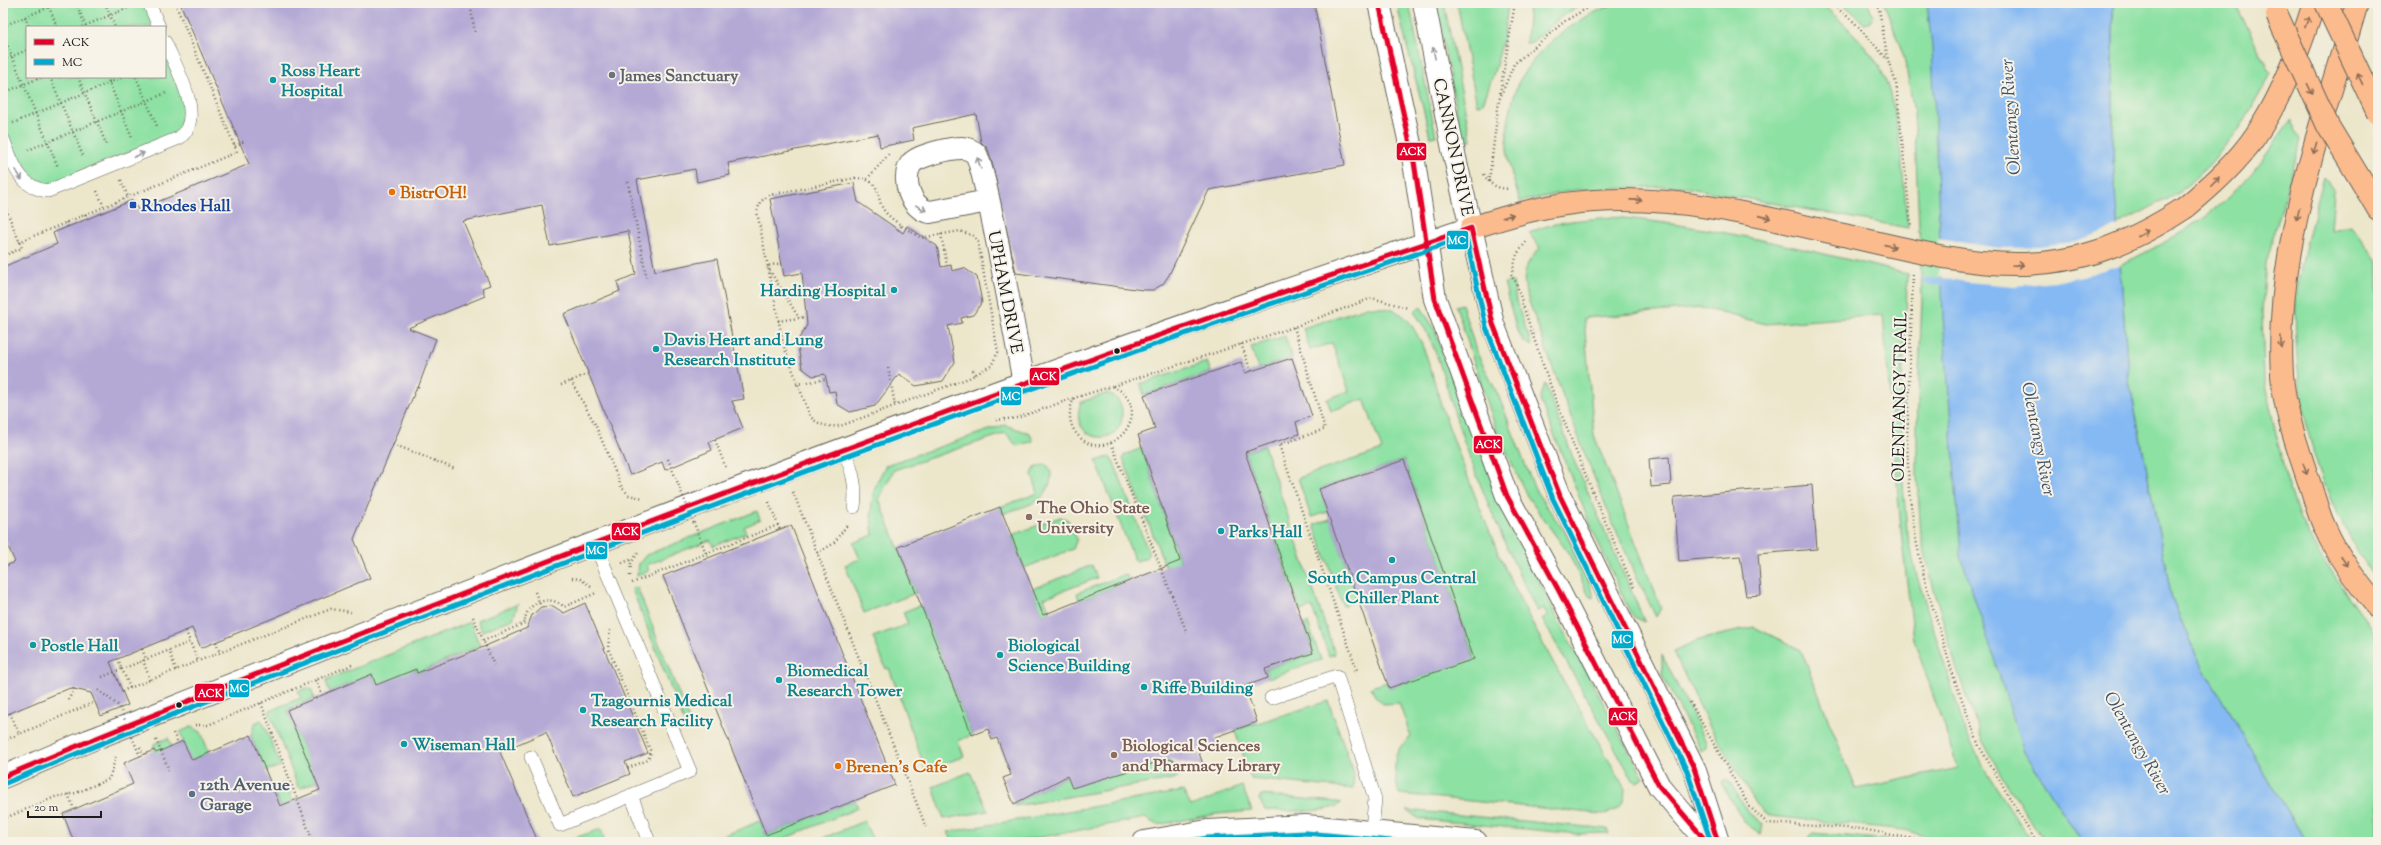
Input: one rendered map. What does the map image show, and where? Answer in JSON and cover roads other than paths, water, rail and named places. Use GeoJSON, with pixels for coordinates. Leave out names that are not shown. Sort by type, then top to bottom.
{"type":"FeatureCollection","features":[{"type":"Feature","properties":{"kind":"highway"},"geometry":{"type":"LineString","coordinates":[[1471,228],[1506,217],[1564,204],[1593,201],[1651,200],[1692,204],[1737,211],[1968,262],[2004,265],[2038,264],[2072,259],[2122,243],[2160,224],[2186,207],[2233,163],[2256,135],[2272,105],[2293,60],[2314,3]]}},
{"type":"Feature","properties":{"kind":"highway"},"geometry":{"type":"LineString","coordinates":[[2326,3],[2378,113]]}},
{"type":"Feature","properties":{"kind":"highway"},"geometry":{"type":"LineString","coordinates":[[2357,3],[2308,176],[2288,256],[2280,320],[2282,376],[2292,431],[2325,528],[2356,581],[2378,607]]}},
{"type":"Feature","properties":{"kind":"highway"},"geometry":{"type":"LineString","coordinates":[[2275,9],[2328,126],[2373,200]]}},
{"type":"Feature","properties":{"kind":"street"},"geometry":{"type":"LineString","coordinates":[[1379,3],[1414,162],[1435,299],[1507,496],[1560,591],[1659,786],[1707,842]]}},
{"type":"Feature","properties":{"kind":"street","name":"CANNON DRIVE"},"geometry":{"type":"LineString","coordinates":[[1424,3],[1454,154],[1493,324],[1560,496],[1694,768],[1718,842]]}},
{"type":"Feature","properties":{"kind":"street","name":"UPHAM DRIVE"},"geometry":{"type":"LineString","coordinates":[[988,201],[1024,383]]}},
{"type":"Feature","properties":{"kind":"street"},"geometry":{"type":"LineString","coordinates":[[3,777],[94,739],[595,544],[844,450],[1024,383],[1289,288],[1471,228]]}},
{"type":"Feature","properties":{"kind":"street"},"geometry":{"type":"LineString","coordinates":[[1144,842],[1207,831],[1306,826],[1371,837],[1476,842]]}},
{"type":"Feature","properties":{"kind":"lane"},"geometry":{"type":"LineString","coordinates":[[149,3],[159,26]]}},
{"type":"Feature","properties":{"kind":"lane"},"geometry":{"type":"LineString","coordinates":[[3,139],[19,176],[26,184],[36,189],[48,191],[103,170],[182,136],[189,126],[191,115],[189,100],[166,44]]}},
{"type":"Feature","properties":{"kind":"lane"},"geometry":{"type":"LineString","coordinates":[[844,450],[855,478],[856,490],[854,507]]}},
{"type":"Feature","properties":{"kind":"lane"},"geometry":{"type":"LineString","coordinates":[[531,757],[560,825],[690,771],[595,544]]}},
{"type":"Feature","properties":{"kind":"lane"},"geometry":{"type":"LineString","coordinates":[[1271,698],[1337,676],[1375,799],[1371,837]]}},
{"type":"Feature","properties":{"kind":"lane"},"geometry":{"type":"LineString","coordinates":[[631,795],[649,842]]}},
{"type":"Feature","properties":{"kind":"water","name":"Olentangy River"},"geometry":{"type":"Polygon","coordinates":[[[1927,3],[2113,3],[2113,160],[2128,375],[2172,599],[2196,656],[2306,842],[2082,842],[2024,752],[1961,556],[1943,317],[1932,47],[1927,3]]]}},
{"type":"Feature","properties":{"kind":"waterway"},"geometry":{"type":"LineString","coordinates":[[1926,281],[1942,282]]}},
{"type":"Feature","properties":{"kind":"place","name":"James Sanctuary"},"geometry":{"type":"Point","coordinates":[612,75]}},
{"type":"Feature","properties":{"kind":"place","name":"Ross Heart Hospital"},"geometry":{"type":"Point","coordinates":[273,80]}},
{"type":"Feature","properties":{"kind":"place","name":"BistrOH!"},"geometry":{"type":"Point","coordinates":[392,192]}},
{"type":"Feature","properties":{"kind":"place","name":"Rhodes Hall"},"geometry":{"type":"Point","coordinates":[133,205]}},
{"type":"Feature","properties":{"kind":"place","name":"Harding Hospital"},"geometry":{"type":"Point","coordinates":[894,290]}},
{"type":"Feature","properties":{"kind":"place","name":"Davis Heart and Lung Research Institute"},"geometry":{"type":"Point","coordinates":[656,349]}},
{"type":"Feature","properties":{"kind":"place","name":"The Ohio State University"},"geometry":{"type":"Point","coordinates":[1029,517]}},
{"type":"Feature","properties":{"kind":"place","name":"Parks Hall"},"geometry":{"type":"Point","coordinates":[1221,531]}},
{"type":"Feature","properties":{"kind":"place","name":"South Campus Central Chiller Plant"},"geometry":{"type":"Point","coordinates":[1392,560]}},
{"type":"Feature","properties":{"kind":"place","name":"Postle Hall"},"geometry":{"type":"Point","coordinates":[33,645]}},
{"type":"Feature","properties":{"kind":"place","name":"Biological Science Building"},"geometry":{"type":"Point","coordinates":[1000,655]}},
{"type":"Feature","properties":{"kind":"place","name":"Biomedical Research Tower"},"geometry":{"type":"Point","coordinates":[779,680]}},
{"type":"Feature","properties":{"kind":"place","name":"Riffe Building"},"geometry":{"type":"Point","coordinates":[1144,687]}},
{"type":"Feature","properties":{"kind":"place","name":"Tzagournis Medical Research Facility"},"geometry":{"type":"Point","coordinates":[583,710]}},
{"type":"Feature","properties":{"kind":"place","name":"Wiseman Hall"},"geometry":{"type":"Point","coordinates":[404,744]}},
{"type":"Feature","properties":{"kind":"place","name":"Biological Sciences and Pharmacy Library"},"geometry":{"type":"Point","coordinates":[1114,755]}},
{"type":"Feature","properties":{"kind":"place","name":"Brenen’s Cafe"},"geometry":{"type":"Point","coordinates":[838,766]}},
{"type":"Feature","properties":{"kind":"place","name":"12th Avenue Garage"},"geometry":{"type":"Point","coordinates":[192,794]}}]}
